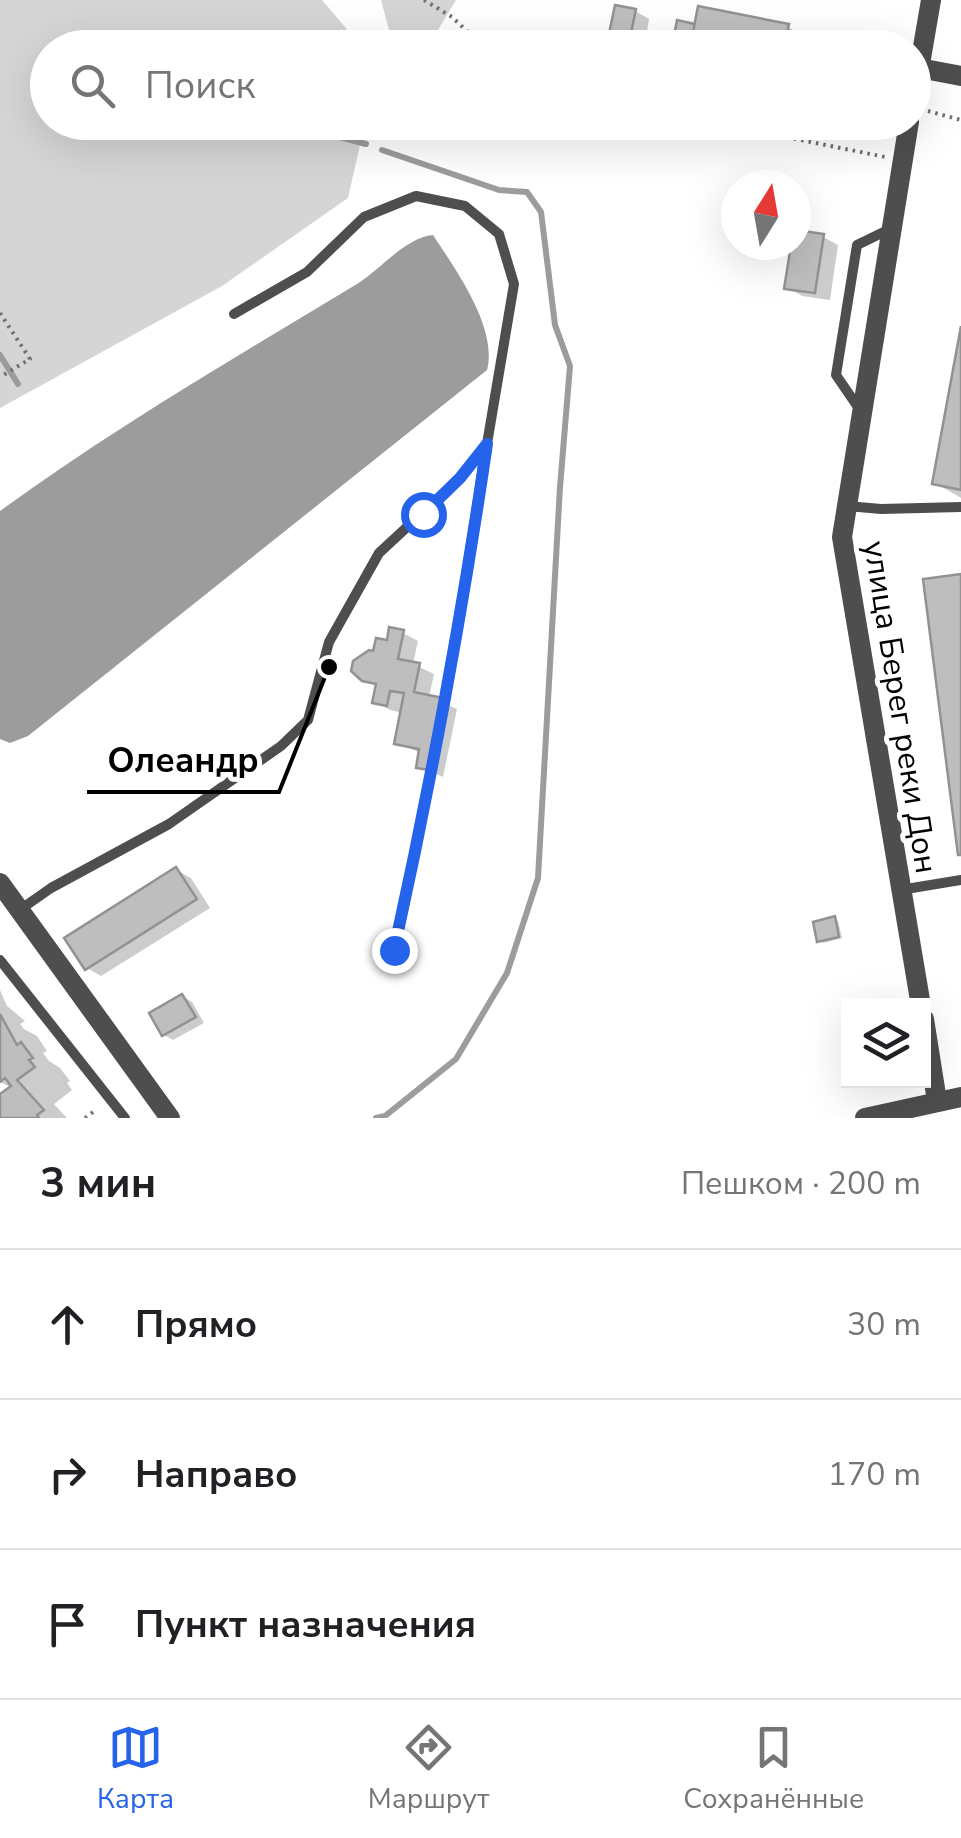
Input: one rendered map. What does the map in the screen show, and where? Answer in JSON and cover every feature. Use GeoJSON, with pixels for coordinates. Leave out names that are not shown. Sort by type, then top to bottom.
{"type":"FeatureCollection","features":[{"type":"Feature","properties":{"kind":"street","name":"улица Берег реки Дон"},"geometry":{"type":"LineString","coordinates":[[924,30],[931,0]]}},
{"type":"Feature","properties":{"kind":"street"},"geometry":{"type":"LineString","coordinates":[[931,71],[961,76]]}},
{"type":"Feature","properties":{"kind":"street","name":"улица Берег реки Дон"},"geometry":{"type":"LineString","coordinates":[[908,140],[860,410],[842,536],[920,998]]}},
{"type":"Feature","properties":{"kind":"street"},"geometry":{"type":"LineString","coordinates":[[0,883],[168,1117]]}},
{"type":"Feature","properties":{"kind":"street"},"geometry":{"type":"LineString","coordinates":[[931,1063],[937,1102]]}},
{"type":"Feature","properties":{"kind":"street"},"geometry":{"type":"LineString","coordinates":[[865,1118],[961,1097]]}},
{"type":"Feature","properties":{"kind":"lane"},"geometry":{"type":"LineString","coordinates":[[234,314],[306,272],[364,218],[416,196],[465,206],[499,234],[514,284],[462,618],[394,950]]}},
{"type":"Feature","properties":{"kind":"lane"},"geometry":{"type":"LineString","coordinates":[[860,410],[836,375],[857,245],[891,228]]}},
{"type":"Feature","properties":{"kind":"lane"},"geometry":{"type":"LineString","coordinates":[[20,909],[168,824],[281,746],[308,720],[329,642],[380,553],[460,478],[487,444]]}},
{"type":"Feature","properties":{"kind":"lane"},"geometry":{"type":"LineString","coordinates":[[845,506],[961,508]]}},
{"type":"Feature","properties":{"kind":"lane"},"geometry":{"type":"LineString","coordinates":[[900,890],[961,880]]}},
{"type":"Feature","properties":{"kind":"lane"},"geometry":{"type":"LineString","coordinates":[[0,960],[125,1118]]}},
{"type":"Feature","properties":{"kind":"path"},"geometry":{"type":"LineString","coordinates":[[424,0],[466,30]]}},
{"type":"Feature","properties":{"kind":"path"},"geometry":{"type":"LineString","coordinates":[[931,114],[961,120]]}},
{"type":"Feature","properties":{"kind":"path"},"geometry":{"type":"LineString","coordinates":[[800,140],[902,161]]}},
{"type":"Feature","properties":{"kind":"path"},"geometry":{"type":"LineString","coordinates":[[0,313],[30,360],[0,377]]}},
{"type":"Feature","properties":{"kind":"shaded area"},"geometry":{"type":"Polygon","coordinates":[[[0,0],[322,0],[348,30],[30,30],[30,140],[361,140],[348,198],[222,286],[0,408],[0,0]]]}},
{"type":"Feature","properties":{"kind":"shaded area"},"geometry":{"type":"Polygon","coordinates":[[[381,0],[456,0],[438,30],[389,30],[381,0]]]}},
{"type":"Feature","properties":{"kind":"shaded area"},"geometry":{"type":"Polygon","coordinates":[[[433,235],[481,318],[489,354],[487,370],[28,736],[10,743],[0,739],[0,511],[131,422],[357,284],[403,248],[433,235]]]}},
{"type":"Feature","properties":{"kind":"building"},"geometry":{"type":"Polygon","coordinates":[[[615,5],[636,9],[632,30],[610,30],[615,5]]]}},
{"type":"Feature","properties":{"kind":"building"},"geometry":{"type":"Polygon","coordinates":[[[698,6],[789,24],[788,30],[693,30],[698,6]]]}},
{"type":"Feature","properties":{"kind":"building"},"geometry":{"type":"Polygon","coordinates":[[[677,20],[695,24],[694,30],[675,30],[677,20]]]}},
{"type":"Feature","properties":{"kind":"building"},"geometry":{"type":"Polygon","coordinates":[[[811,232],[824,234],[815,293],[784,289],[789,260],[811,260],[811,232]]]}},
{"type":"Feature","properties":{"kind":"building"},"geometry":{"type":"Polygon","coordinates":[[[961,326],[961,490],[932,484],[961,326]]]}},
{"type":"Feature","properties":{"kind":"building"},"geometry":{"type":"Polygon","coordinates":[[[961,574],[961,855],[958,855],[923,579],[961,574]]]}},
{"type":"Feature","properties":{"kind":"building"},"geometry":{"type":"Polygon","coordinates":[[[389,627],[404,630],[398,659],[420,663],[414,692],[443,698],[429,770],[416,768],[419,749],[394,744],[404,693],[390,691],[387,706],[372,703],[376,684],[362,681],[351,671],[353,661],[373,651],[376,638],[387,640],[389,627]]]}},
{"type":"Feature","properties":{"kind":"building"},"geometry":{"type":"Polygon","coordinates":[[[176,867],[197,899],[85,970],[64,938],[176,867]]]}},
{"type":"Feature","properties":{"kind":"building"},"geometry":{"type":"Polygon","coordinates":[[[835,916],[839,937],[817,942],[813,922],[835,916]]]}},
{"type":"Feature","properties":{"kind":"building"},"geometry":{"type":"Polygon","coordinates":[[[182,994],[196,1017],[162,1036],[149,1013],[182,994]]]}},
{"type":"Feature","properties":{"kind":"building"},"geometry":{"type":"Polygon","coordinates":[[[0,1014],[17,1045],[21,1042],[33,1058],[29,1060],[35,1067],[17,1080],[44,1110],[37,1115],[39,1118],[0,1118],[0,1094],[11,1086],[5,1078],[0,1082],[0,1014]]]}},
{"type":"Feature","properties":{"kind":"waterway"},"geometry":{"type":"LineString","coordinates":[[351,140],[366,144]]}},
{"type":"Feature","properties":{"kind":"waterway"},"geometry":{"type":"LineString","coordinates":[[376,1118],[385,1116],[456,1059],[507,973],[538,878],[570,366],[555,325],[541,212],[527,192],[499,190],[382,150]]}},
{"type":"Feature","properties":{"kind":"waterway"},"geometry":{"type":"LineString","coordinates":[[0,355],[18,384]]}},
{"type":"Feature","properties":{"kind":"place","name":"Олеандр"},"geometry":{"type":"Point","coordinates":[329,667]}},
{"type":"Feature","properties":{"kind":"route"},"geometry":{"type":"LineString","coordinates":[[394,950],[462,618],[487,444],[460,478],[423,514]]}}]}
